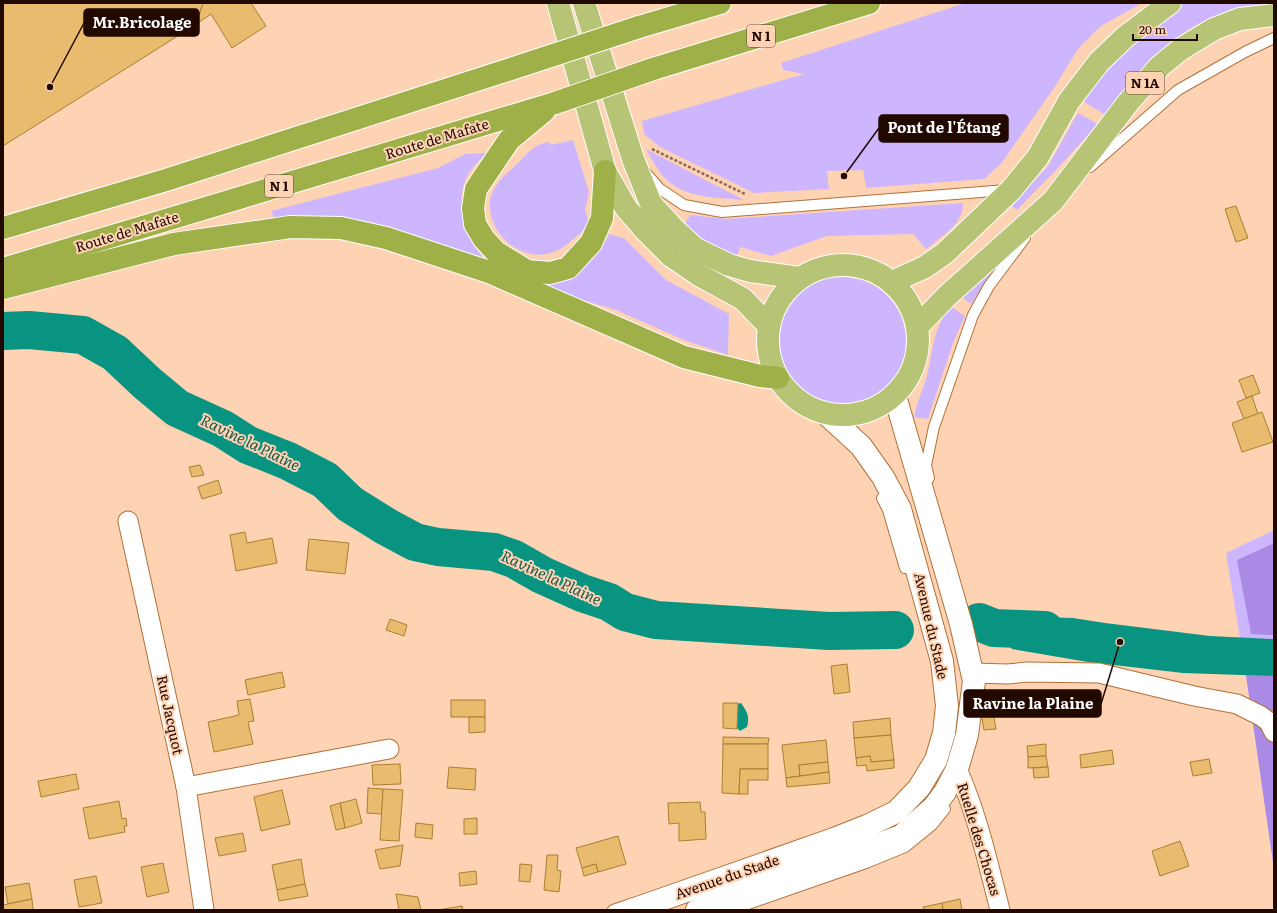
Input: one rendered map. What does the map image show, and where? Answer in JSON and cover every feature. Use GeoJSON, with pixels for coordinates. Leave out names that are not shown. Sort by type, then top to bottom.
{"type":"FeatureCollection","features":[{"type":"Feature","properties":{"kind":"highway"},"geometry":{"type":"LineString","coordinates":[[640,27],[688,3]]}},
{"type":"Feature","properties":{"kind":"highway"},"geometry":{"type":"LineString","coordinates":[[3,228],[166,180],[640,27],[720,3]]}},
{"type":"Feature","properties":{"kind":"highway","name":"Route de Mafate"},"geometry":{"type":"LineString","coordinates":[[3,269],[555,103],[653,69],[869,3]]}},
{"type":"Feature","properties":{"kind":"highway"},"geometry":{"type":"LineString","coordinates":[[555,103],[509,140],[476,189],[473,208],[475,224],[484,239],[496,252],[527,271],[550,273],[568,268],[591,243],[602,218],[605,171]]}},
{"type":"Feature","properties":{"kind":"highway"},"geometry":{"type":"LineString","coordinates":[[3,288],[174,244],[290,227],[341,228],[386,238],[489,272],[684,357],[760,376],[778,378]]}},
{"type":"Feature","properties":{"kind":"main road"},"geometry":{"type":"LineString","coordinates":[[558,3],[605,171],[626,208],[646,232],[671,256],[700,275],[743,299],[769,326]]}},
{"type":"Feature","properties":{"kind":"main road"},"geometry":{"type":"LineString","coordinates":[[584,3],[640,152],[651,204],[696,250],[729,265],[750,271],[799,278]]}},
{"type":"Feature","properties":{"kind":"main road"},"geometry":{"type":"LineString","coordinates":[[892,282],[925,266],[945,253],[1011,190],[1038,157],[1069,102],[1099,62],[1125,37],[1170,3]]}},
{"type":"Feature","properties":{"kind":"main road","name":"N 1A"},"geometry":{"type":"LineString","coordinates":[[918,326],[948,295],[1053,201],[1093,158],[1159,67],[1181,49],[1214,29],[1240,19],[1274,15]]}},
{"type":"Feature","properties":{"kind":"main road"},"geometry":{"type":"LineString","coordinates":[[836,264],[856,265],[875,271],[892,282],[904,295],[913,310],[918,326],[919,346],[916,364],[907,381],[895,396],[880,407],[862,413],[844,416],[825,413],[807,406],[791,394],[778,378],[771,362],[768,344],[769,326],[774,307],[785,291],[799,278],[816,269],[836,264]]}},
{"type":"Feature","properties":{"kind":"street","name":"Avenue du Stade"},"geometry":{"type":"LineString","coordinates":[[697,910],[901,836],[934,807],[960,775],[974,681],[978,673],[961,624],[895,396]]}},
{"type":"Feature","properties":{"kind":"street","name":"Avenue du Stade"},"geometry":{"type":"LineString","coordinates":[[632,910],[834,839],[867,826],[896,812],[919,788],[936,760],[944,733],[947,706],[942,661],[904,520],[883,477],[861,446],[825,413]]}},
{"type":"Feature","properties":{"kind":"street","name":"Rue Jacquot"},"geometry":{"type":"LineString","coordinates":[[128,521],[186,787],[202,910]]}},
{"type":"Feature","properties":{"kind":"street"},"geometry":{"type":"LineString","coordinates":[[978,673],[1008,674],[1027,672],[1099,674],[1194,696],[1237,704],[1261,716],[1269,722],[1274,732]]}},
{"type":"Feature","properties":{"kind":"street"},"geometry":{"type":"LineString","coordinates":[[186,787],[390,749]]}},
{"type":"Feature","properties":{"kind":"street","name":"Ruelle des Chocas"},"geometry":{"type":"LineString","coordinates":[[960,775],[982,844],[1000,910]]}},
{"type":"Feature","properties":{"kind":"lane"},"geometry":{"type":"LineString","coordinates":[[1093,158],[1178,90],[1245,52],[1274,38]]}},
{"type":"Feature","properties":{"kind":"lane"},"geometry":{"type":"LineString","coordinates":[[640,152],[660,189],[684,205],[722,212],[1011,190]]}},
{"type":"Feature","properties":{"kind":"lane"},"geometry":{"type":"LineString","coordinates":[[978,673],[926,465],[934,427],[973,315],[989,286],[1053,201]]}},
{"type":"Feature","properties":{"kind":"lane"},"geometry":{"type":"LineString","coordinates":[[613,910],[860,823],[890,807],[917,777],[936,741],[939,696],[931,655],[888,510],[870,473],[856,450],[825,413]]}},
{"type":"Feature","properties":{"kind":"lane"},"geometry":{"type":"LineString","coordinates":[[731,910],[866,863],[905,847],[932,826],[952,800],[960,775]]}},
{"type":"Feature","properties":{"kind":"path"},"geometry":{"type":"LineString","coordinates":[[640,152],[774,208]]}},
{"type":"Feature","properties":{"kind":"shaded area"},"geometry":{"type":"Polygon","coordinates":[[[965,3],[1142,3],[1101,26],[1078,49],[1054,88],[1001,164],[984,179],[866,188],[863,170],[827,171],[829,189],[754,193],[660,147],[644,134],[642,121],[804,74],[783,70],[781,63],[965,3]]]}},
{"type":"Feature","properties":{"kind":"shaded area"},"geometry":{"type":"Polygon","coordinates":[[[1184,3],[1274,3],[1274,7],[1230,12],[1216,16],[1183,33],[1154,57],[1129,85],[1106,115],[1084,102],[1106,68],[1172,9],[1184,3]]]}},
{"type":"Feature","properties":{"kind":"shaded area"},"geometry":{"type":"Polygon","coordinates":[[[1078,113],[1098,124],[1017,210],[1012,206],[1048,166],[1078,113]]]}},
{"type":"Feature","properties":{"kind":"shaded area"},"geometry":{"type":"Polygon","coordinates":[[[573,140],[589,192],[585,211],[590,224],[569,243],[554,252],[532,254],[512,246],[503,238],[492,220],[490,202],[494,189],[505,175],[535,147],[549,142],[551,145],[573,140]]]}},
{"type":"Feature","properties":{"kind":"shaded area"},"geometry":{"type":"Polygon","coordinates":[[[646,149],[744,200],[697,195],[676,187],[659,171],[646,149]]]}},
{"type":"Feature","properties":{"kind":"shaded area"},"geometry":{"type":"Polygon","coordinates":[[[486,153],[468,175],[462,197],[462,208],[467,231],[478,251],[485,260],[274,218],[271,211],[438,168],[465,154],[486,153]]]}},
{"type":"Feature","properties":{"kind":"shaded area"},"geometry":{"type":"Polygon","coordinates":[[[963,203],[960,217],[956,224],[945,235],[926,249],[913,234],[827,236],[771,256],[740,247],[737,256],[702,239],[685,224],[690,215],[726,219],[963,203]]]}},
{"type":"Feature","properties":{"kind":"shaded area"},"geometry":{"type":"Polygon","coordinates":[[[609,234],[624,238],[666,280],[729,314],[728,355],[684,340],[616,310],[539,287],[539,282],[561,280],[576,274],[596,255],[609,234]]]}},
{"type":"Feature","properties":{"kind":"shaded area"},"geometry":{"type":"Polygon","coordinates":[[[994,265],[997,268],[971,304],[961,296],[994,265]]]}},
{"type":"Feature","properties":{"kind":"shaded area"},"geometry":{"type":"Polygon","coordinates":[[[836,277],[848,277],[867,282],[883,291],[892,300],[901,316],[905,329],[905,353],[901,366],[892,382],[883,391],[861,402],[848,405],[836,405],[817,400],[801,391],[792,382],[781,360],[778,347],[778,335],[783,316],[792,300],[801,291],[823,280],[836,277]]]}},
{"type":"Feature","properties":{"kind":"shaded area"},"geometry":{"type":"Polygon","coordinates":[[[950,306],[965,316],[953,343],[928,419],[914,417],[927,376],[937,332],[950,306]]]}},
{"type":"Feature","properties":{"kind":"shaded area"},"geometry":{"type":"Polygon","coordinates":[[[1274,530],[1274,869],[1246,675],[1226,553],[1274,530]]]}},
{"type":"Feature","properties":{"kind":"shaded area"},"geometry":{"type":"Polygon","coordinates":[[[1274,543],[1274,635],[1251,634],[1237,560],[1274,543]]]}},
{"type":"Feature","properties":{"kind":"shaded area"},"geometry":{"type":"Polygon","coordinates":[[[1246,675],[1274,676],[1274,869],[1246,675]]]}},
{"type":"Feature","properties":{"kind":"water"},"geometry":{"type":"Polygon","coordinates":[[[1015,618],[1073,618],[1210,636],[1274,639],[1274,676],[1183,673],[1088,662],[1012,649],[994,628],[1015,618]]]}},
{"type":"Feature","properties":{"kind":"water"},"geometry":{"type":"Polygon","coordinates":[[[741,703],[746,711],[748,720],[747,727],[740,731],[737,728],[734,705],[741,703]]]}},
{"type":"Feature","properties":{"kind":"building"},"geometry":{"type":"Polygon","coordinates":[[[3,3],[203,3],[197,22],[193,20],[192,27],[3,146],[3,3]]]}},
{"type":"Feature","properties":{"kind":"building"},"geometry":{"type":"Polygon","coordinates":[[[203,3],[251,3],[266,26],[232,48],[211,14],[192,27],[193,20],[197,22],[203,3]]]}},
{"type":"Feature","properties":{"kind":"building"},"geometry":{"type":"Polygon","coordinates":[[[1236,206],[1248,238],[1236,242],[1225,209],[1236,206]]]}},
{"type":"Feature","properties":{"kind":"building"},"geometry":{"type":"Polygon","coordinates":[[[1253,375],[1260,393],[1246,398],[1239,380],[1253,375]]]}},
{"type":"Feature","properties":{"kind":"building"},"geometry":{"type":"Polygon","coordinates":[[[1252,396],[1258,414],[1244,419],[1237,402],[1252,396]]]}},
{"type":"Feature","properties":{"kind":"building"},"geometry":{"type":"Polygon","coordinates":[[[1262,412],[1273,442],[1242,452],[1232,423],[1262,412]]]}},
{"type":"Feature","properties":{"kind":"building"},"geometry":{"type":"Polygon","coordinates":[[[200,465],[204,475],[192,477],[189,467],[200,465]]]}},
{"type":"Feature","properties":{"kind":"building"},"geometry":{"type":"Polygon","coordinates":[[[218,480],[222,493],[202,499],[198,487],[218,480]]]}},
{"type":"Feature","properties":{"kind":"building"},"geometry":{"type":"Polygon","coordinates":[[[245,532],[247,543],[272,538],[277,563],[236,571],[230,535],[245,532]]]}},
{"type":"Feature","properties":{"kind":"building"},"geometry":{"type":"Polygon","coordinates":[[[309,539],[349,543],[345,574],[306,570],[309,539]]]}},
{"type":"Feature","properties":{"kind":"building"},"geometry":{"type":"Polygon","coordinates":[[[390,619],[407,625],[404,636],[386,630],[390,619]]]}},
{"type":"Feature","properties":{"kind":"building"},"geometry":{"type":"Polygon","coordinates":[[[847,664],[850,692],[834,694],[831,666],[847,664]]]}},
{"type":"Feature","properties":{"kind":"building"},"geometry":{"type":"Polygon","coordinates":[[[282,672],[285,687],[248,695],[245,680],[282,672]]]}},
{"type":"Feature","properties":{"kind":"building"},"geometry":{"type":"Polygon","coordinates":[[[250,699],[254,721],[248,722],[253,744],[214,752],[208,722],[239,715],[237,701],[250,699]]]}},
{"type":"Feature","properties":{"kind":"building"},"geometry":{"type":"Polygon","coordinates":[[[451,700],[485,700],[485,717],[451,717],[451,700]]]}},
{"type":"Feature","properties":{"kind":"building"},"geometry":{"type":"Polygon","coordinates":[[[723,703],[738,703],[737,729],[723,728],[723,703]]]}},
{"type":"Feature","properties":{"kind":"building"},"geometry":{"type":"Polygon","coordinates":[[[993,712],[996,729],[984,730],[981,713],[993,712]]]}},
{"type":"Feature","properties":{"kind":"building"},"geometry":{"type":"Polygon","coordinates":[[[469,717],[485,717],[485,732],[469,733],[469,717]]]}},
{"type":"Feature","properties":{"kind":"building"},"geometry":{"type":"Polygon","coordinates":[[[890,718],[891,735],[854,738],[853,722],[890,718]]]}},
{"type":"Feature","properties":{"kind":"building"},"geometry":{"type":"Polygon","coordinates":[[[891,735],[894,760],[871,762],[870,756],[856,758],[854,738],[891,735]]]}},
{"type":"Feature","properties":{"kind":"building"},"geometry":{"type":"Polygon","coordinates":[[[723,737],[769,738],[768,744],[723,744],[723,737]]]}},
{"type":"Feature","properties":{"kind":"building"},"geometry":{"type":"Polygon","coordinates":[[[826,740],[828,762],[799,765],[800,776],[786,778],[782,745],[826,740]]]}},
{"type":"Feature","properties":{"kind":"building"},"geometry":{"type":"Polygon","coordinates":[[[723,744],[768,744],[768,769],[740,769],[739,794],[722,793],[723,744]]]}},
{"type":"Feature","properties":{"kind":"building"},"geometry":{"type":"Polygon","coordinates":[[[1046,744],[1046,756],[1028,757],[1027,746],[1046,744]]]}},
{"type":"Feature","properties":{"kind":"building"},"geometry":{"type":"Polygon","coordinates":[[[1112,750],[1114,764],[1081,768],[1080,755],[1112,750]]]}},
{"type":"Feature","properties":{"kind":"building"},"geometry":{"type":"Polygon","coordinates":[[[870,756],[871,762],[894,760],[894,768],[867,771],[866,765],[857,766],[856,758],[870,756]]]}},
{"type":"Feature","properties":{"kind":"building"},"geometry":{"type":"Polygon","coordinates":[[[1046,756],[1048,767],[1028,768],[1028,757],[1046,756]]]}},
{"type":"Feature","properties":{"kind":"building"},"geometry":{"type":"Polygon","coordinates":[[[1209,759],[1212,773],[1193,776],[1190,762],[1209,759]]]}},
{"type":"Feature","properties":{"kind":"building"},"geometry":{"type":"Polygon","coordinates":[[[828,762],[829,772],[800,776],[799,765],[828,762]]]}},
{"type":"Feature","properties":{"kind":"building"},"geometry":{"type":"Polygon","coordinates":[[[400,764],[401,784],[373,785],[372,765],[400,764]]]}},
{"type":"Feature","properties":{"kind":"building"},"geometry":{"type":"Polygon","coordinates":[[[449,767],[476,769],[475,790],[447,788],[449,767]]]}},
{"type":"Feature","properties":{"kind":"building"},"geometry":{"type":"Polygon","coordinates":[[[1048,767],[1049,777],[1034,778],[1033,768],[1048,767]]]}},
{"type":"Feature","properties":{"kind":"building"},"geometry":{"type":"Polygon","coordinates":[[[740,769],[768,769],[768,780],[748,780],[748,794],[739,794],[740,769]]]}},
{"type":"Feature","properties":{"kind":"building"},"geometry":{"type":"Polygon","coordinates":[[[829,772],[830,783],[787,787],[786,778],[829,772]]]}},
{"type":"Feature","properties":{"kind":"building"},"geometry":{"type":"Polygon","coordinates":[[[76,774],[79,789],[41,797],[38,781],[76,774]]]}},
{"type":"Feature","properties":{"kind":"building"},"geometry":{"type":"Polygon","coordinates":[[[368,788],[383,789],[382,814],[367,813],[368,788]]]}},
{"type":"Feature","properties":{"kind":"building"},"geometry":{"type":"Polygon","coordinates":[[[383,789],[403,790],[399,841],[380,840],[383,789]]]}},
{"type":"Feature","properties":{"kind":"building"},"geometry":{"type":"Polygon","coordinates":[[[282,790],[290,824],[261,831],[254,797],[282,790]]]}},
{"type":"Feature","properties":{"kind":"building"},"geometry":{"type":"Polygon","coordinates":[[[356,799],[362,823],[345,828],[340,803],[356,799]]]}},
{"type":"Feature","properties":{"kind":"building"},"geometry":{"type":"Polygon","coordinates":[[[119,801],[122,819],[126,818],[127,826],[124,826],[125,832],[89,839],[83,808],[119,801]]]}},
{"type":"Feature","properties":{"kind":"building"},"geometry":{"type":"Polygon","coordinates":[[[700,802],[701,812],[705,812],[706,839],[679,841],[679,823],[669,824],[668,803],[700,802]]]}},
{"type":"Feature","properties":{"kind":"building"},"geometry":{"type":"Polygon","coordinates":[[[340,803],[345,828],[336,830],[330,806],[340,803]]]}},
{"type":"Feature","properties":{"kind":"building"},"geometry":{"type":"Polygon","coordinates":[[[477,818],[477,834],[464,834],[464,819],[477,818]]]}},
{"type":"Feature","properties":{"kind":"building"},"geometry":{"type":"Polygon","coordinates":[[[416,823],[433,825],[432,839],[415,837],[416,823]]]}},
{"type":"Feature","properties":{"kind":"building"},"geometry":{"type":"Polygon","coordinates":[[[243,833],[246,851],[219,856],[215,838],[243,833]]]}},
{"type":"Feature","properties":{"kind":"building"},"geometry":{"type":"Polygon","coordinates":[[[618,836],[626,864],[598,872],[596,864],[582,868],[576,848],[618,836]]]}},
{"type":"Feature","properties":{"kind":"building"},"geometry":{"type":"Polygon","coordinates":[[[1180,841],[1189,866],[1160,876],[1152,851],[1180,841]]]}},
{"type":"Feature","properties":{"kind":"building"},"geometry":{"type":"Polygon","coordinates":[[[403,845],[400,866],[380,869],[375,850],[403,845]]]}},
{"type":"Feature","properties":{"kind":"building"},"geometry":{"type":"Polygon","coordinates":[[[547,855],[558,855],[557,870],[561,871],[559,892],[544,890],[547,855]]]}},
{"type":"Feature","properties":{"kind":"building"},"geometry":{"type":"Polygon","coordinates":[[[301,859],[305,884],[277,890],[272,865],[301,859]]]}},
{"type":"Feature","properties":{"kind":"building"},"geometry":{"type":"Polygon","coordinates":[[[163,863],[169,892],[147,897],[141,867],[163,863]]]}},
{"type":"Feature","properties":{"kind":"building"},"geometry":{"type":"Polygon","coordinates":[[[520,864],[532,865],[530,882],[519,881],[520,864]]]}},
{"type":"Feature","properties":{"kind":"building"},"geometry":{"type":"Polygon","coordinates":[[[596,864],[598,872],[584,876],[582,868],[596,864]]]}},
{"type":"Feature","properties":{"kind":"building"},"geometry":{"type":"Polygon","coordinates":[[[476,871],[477,884],[460,886],[459,873],[476,871]]]}},
{"type":"Feature","properties":{"kind":"building"},"geometry":{"type":"Polygon","coordinates":[[[96,876],[102,903],[79,907],[74,880],[96,876]]]}},
{"type":"Feature","properties":{"kind":"building"},"geometry":{"type":"Polygon","coordinates":[[[29,883],[32,899],[8,904],[5,887],[29,883]]]}},
{"type":"Feature","properties":{"kind":"building"},"geometry":{"type":"Polygon","coordinates":[[[305,884],[308,896],[279,901],[277,890],[305,884]]]}},
{"type":"Feature","properties":{"kind":"building"},"geometry":{"type":"Polygon","coordinates":[[[396,894],[418,897],[421,910],[399,910],[396,894]]]}},
{"type":"Feature","properties":{"kind":"building"},"geometry":{"type":"Polygon","coordinates":[[[32,899],[33,910],[3,910],[3,905],[32,899]]]}},
{"type":"Feature","properties":{"kind":"building"},"geometry":{"type":"Polygon","coordinates":[[[960,899],[962,910],[943,910],[942,903],[960,899]]]}},
{"type":"Feature","properties":{"kind":"building"},"geometry":{"type":"Polygon","coordinates":[[[942,903],[943,910],[924,910],[923,907],[942,903]]]}},
{"type":"Feature","properties":{"kind":"building"},"geometry":{"type":"Polygon","coordinates":[[[462,906],[463,910],[438,910],[462,906]]]}},
{"type":"Feature","properties":{"kind":"waterway","name":"Ravine la Plaine"},"geometry":{"type":"LineString","coordinates":[[3,331],[29,330],[83,335],[115,353],[147,383],[177,408],[223,429],[248,445],[288,461],[325,480],[350,504],[415,542],[438,547],[494,552],[514,559],[542,575],[582,593],[609,602],[625,612],[656,620],[829,631],[895,630]]}},
{"type":"Feature","properties":{"kind":"waterway","name":"Ravine la Plaine"},"geometry":{"type":"LineString","coordinates":[[979,622],[994,628],[1045,630]]}},
{"type":"Feature","properties":{"kind":"place","name":"Mr.Bricolage"},"geometry":{"type":"Point","coordinates":[50,87]}},
{"type":"Feature","properties":{"kind":"place","name":"Pont de l'Étang"},"geometry":{"type":"Point","coordinates":[844,176]}},
{"type":"Feature","properties":{"kind":"place","name":"Ravine la Plaine"},"geometry":{"type":"Point","coordinates":[1120,642]}}]}
